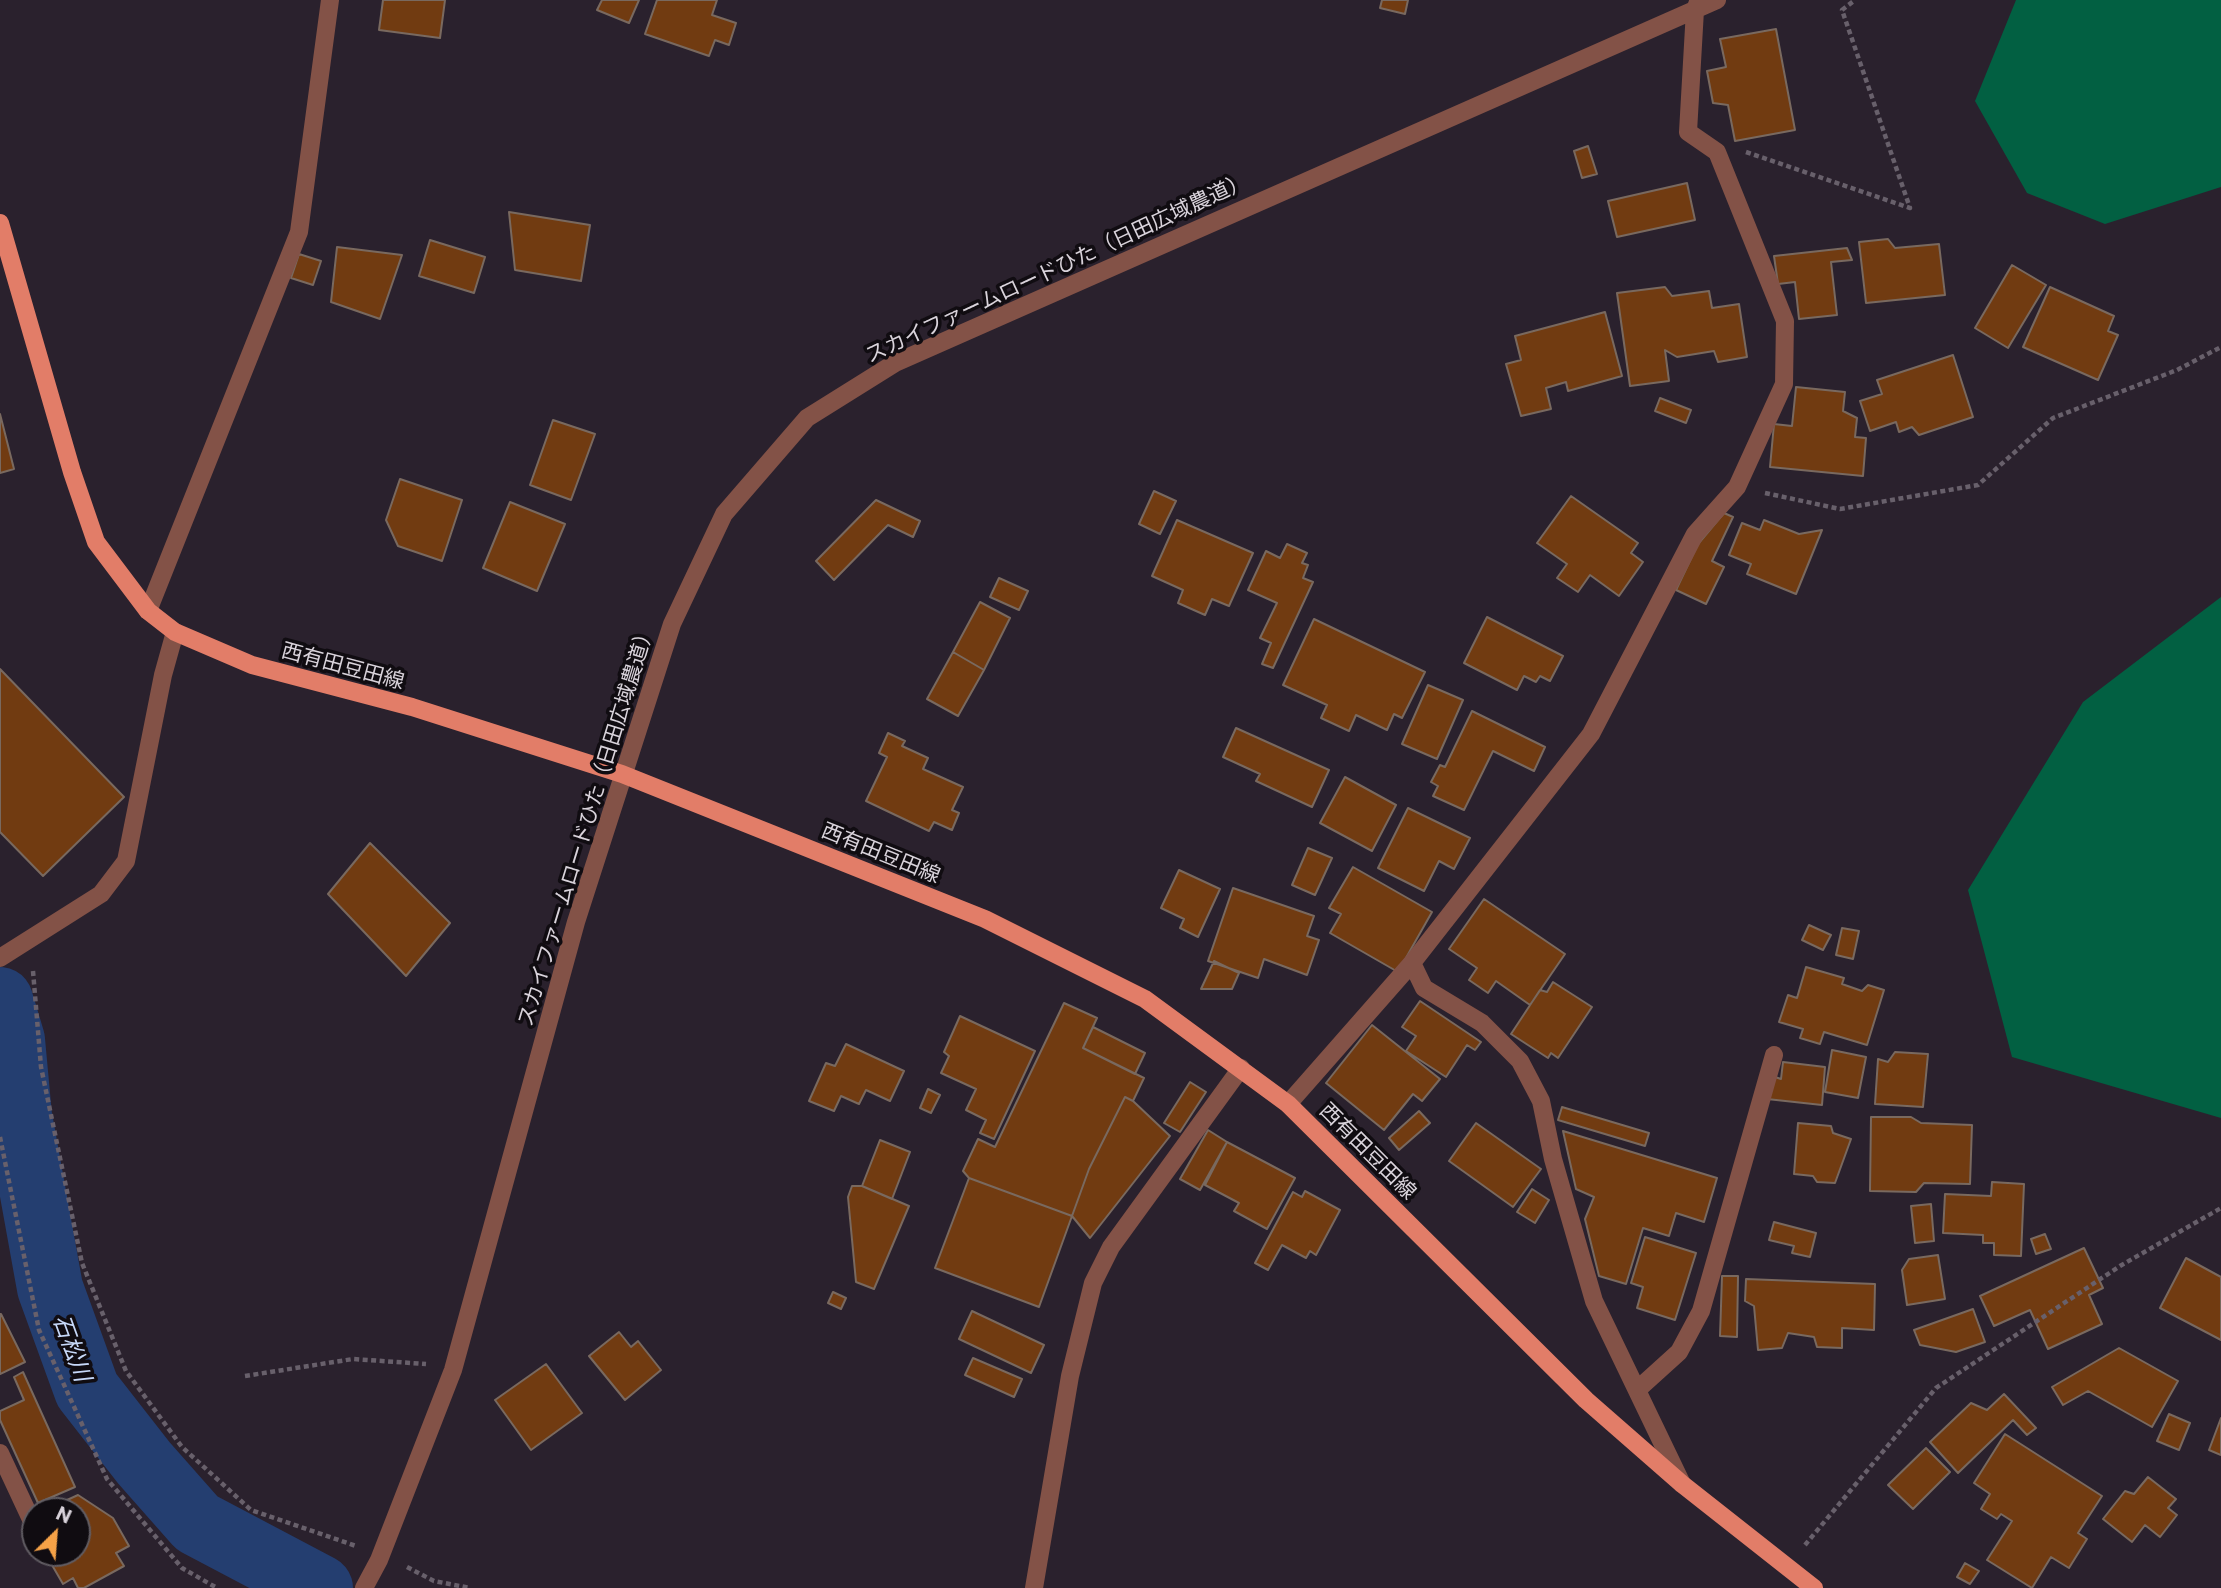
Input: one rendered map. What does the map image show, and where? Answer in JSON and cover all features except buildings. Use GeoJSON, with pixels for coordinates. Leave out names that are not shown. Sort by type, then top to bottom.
{"type":"FeatureCollection","features":[{"type":"Feature","properties":{"kind":"main road","name":"西有田豆田線"},"geometry":{"type":"LineString","coordinates":[[0,223],[72,472],[96,542],[148,611],[175,632],[252,666],[412,707],[622,775],[985,919],[1144,999],[1288,1104],[1586,1400],[1682,1484],[1814,1588]]}},
{"type":"Feature","properties":{"kind":"street"},"geometry":{"type":"LineString","coordinates":[[148,611],[299,232],[330,0]]}},
{"type":"Feature","properties":{"kind":"street","name":"スカイファームロードひた（日田広域農道）"},"geometry":{"type":"LineString","coordinates":[[364,1588],[380,1557],[453,1370],[576,922],[622,775],[672,624],[724,514],[807,418],[895,363],[1697,5],[1717,0]]}},
{"type":"Feature","properties":{"kind":"street"},"geometry":{"type":"LineString","coordinates":[[1288,1104],[1412,963],[1591,734],[1695,534],[1737,487],[1784,384],[1785,321],[1717,152],[1688,132],[1697,5]]}},
{"type":"Feature","properties":{"kind":"street"},"geometry":{"type":"LineString","coordinates":[[0,958],[101,894],[125,861],[163,675],[175,632]]}},
{"type":"Feature","properties":{"kind":"street"},"geometry":{"type":"LineString","coordinates":[[1412,963],[1424,988],[1482,1023],[1520,1061],[1541,1101],[1553,1159],[1594,1301],[1682,1484]]}},
{"type":"Feature","properties":{"kind":"street"},"geometry":{"type":"LineString","coordinates":[[1637,1390],[1679,1352],[1701,1311],[1774,1055]]}},
{"type":"Feature","properties":{"kind":"street"},"geometry":{"type":"LineString","coordinates":[[1034,1588],[1070,1376],[1093,1283],[1111,1247],[1241,1068]]}},
{"type":"Feature","properties":{"kind":"street"},"geometry":{"type":"LineString","coordinates":[[0,1453],[21,1498]]}},
{"type":"Feature","properties":{"kind":"path"},"geometry":{"type":"LineString","coordinates":[[1741,150],[1910,208],[1842,10],[1855,0]]}},
{"type":"Feature","properties":{"kind":"path"},"geometry":{"type":"LineString","coordinates":[[1737,487],[1840,509],[1978,485],[2053,418],[2177,370],[2221,346]]}},
{"type":"Feature","properties":{"kind":"path"},"geometry":{"type":"LineString","coordinates":[[25,942],[41,1067],[82,1263],[126,1371],[182,1447],[251,1510],[361,1548]]}},
{"type":"Feature","properties":{"kind":"path"},"geometry":{"type":"LineString","coordinates":[[0,1137],[39,1330],[107,1479],[181,1568],[217,1588]]}},
{"type":"Feature","properties":{"kind":"path"},"geometry":{"type":"LineString","coordinates":[[1788,1565],[1936,1388],[2120,1266],[2221,1208]]}},
{"type":"Feature","properties":{"kind":"path"},"geometry":{"type":"LineString","coordinates":[[245,1376],[353,1359],[430,1364]]}},
{"type":"Feature","properties":{"kind":"path"},"geometry":{"type":"LineString","coordinates":[[380,1557],[434,1581],[470,1588]]}},
{"type":"Feature","properties":{"kind":"green space"},"geometry":{"type":"Polygon","coordinates":[[[2016,0],[2221,0],[2221,187],[2105,224],[2027,193],[1975,101],[2016,0]]]}},
{"type":"Feature","properties":{"kind":"green space"},"geometry":{"type":"Polygon","coordinates":[[[2221,597],[2221,1118],[2012,1057],[1968,890],[2083,702],[2221,597]]]}},
{"type":"Feature","properties":{"kind":"waterway","name":"石松川"},"geometry":{"type":"LineString","coordinates":[[0,1000],[12,1040],[19,1116],[50,1288],[87,1390],[144,1463],[197,1523],[320,1588]]}}]}
